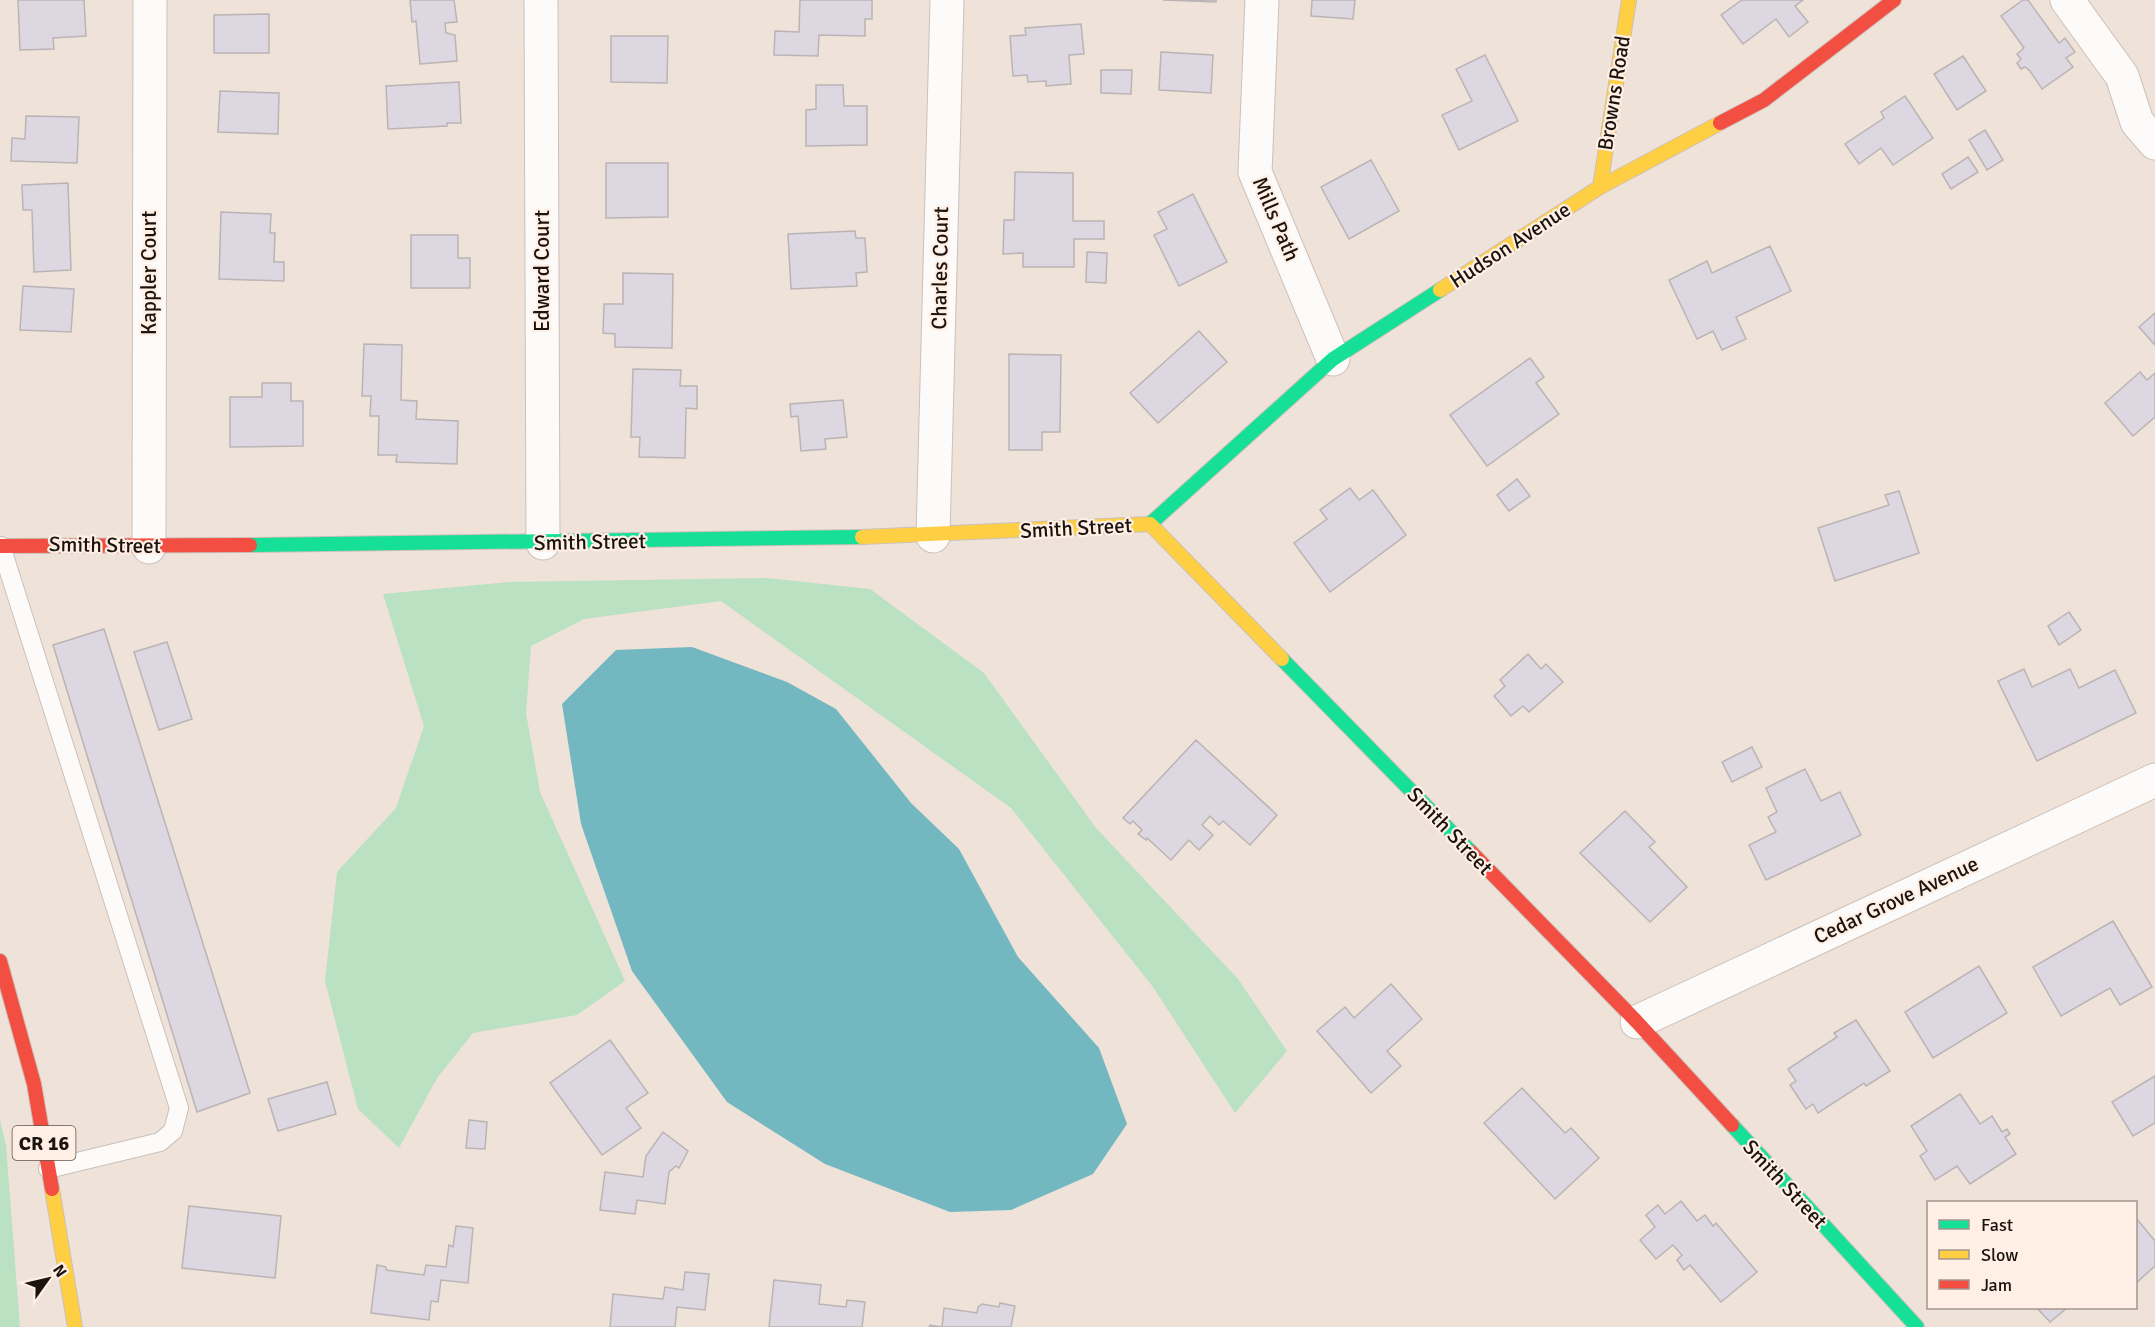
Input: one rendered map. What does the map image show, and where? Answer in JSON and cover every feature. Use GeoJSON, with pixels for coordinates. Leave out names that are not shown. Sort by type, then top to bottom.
{"type":"FeatureCollection","features":[{"type":"Feature","properties":{"kind":"street","name":"Kappler Court"},"geometry":{"type":"LineString","coordinates":[[149,546],[150,0]]}},
{"type":"Feature","properties":{"kind":"street","name":"Edward Court"},"geometry":{"type":"LineString","coordinates":[[541,0],[543,543]]}},
{"type":"Feature","properties":{"kind":"street","name":"Charles Court"},"geometry":{"type":"LineString","coordinates":[[933,536],[946,0]]}},
{"type":"Feature","properties":{"kind":"street","name":"Mills Path"},"geometry":{"type":"LineString","coordinates":[[1262,0],[1255,172],[1333,359]]}},
{"type":"Feature","properties":{"kind":"street","name":"Browns Road"},"geometry":{"type":"LineString","coordinates":[[1600,187],[1629,0]]}},
{"type":"Feature","properties":{"kind":"street","name":"Hudson Avenue"},"geometry":{"type":"LineString","coordinates":[[1150,524],[1333,359],[1600,187],[1764,100],[1894,0]]}},
{"type":"Feature","properties":{"kind":"street"},"geometry":{"type":"LineString","coordinates":[[2067,0],[2122,76],[2136,122],[2155,143]]}},
{"type":"Feature","properties":{"kind":"street","name":"Smith Street"},"geometry":{"type":"LineString","coordinates":[[0,546],[543,543],[933,536],[1150,524],[1637,1022],[1917,1327]]}},
{"type":"Feature","properties":{"kind":"street","name":"Cedar Grove Avenue"},"geometry":{"type":"LineString","coordinates":[[1637,1022],[2155,780]]}},
{"type":"Feature","properties":{"kind":"street","name":"CR 16"},"geometry":{"type":"LineString","coordinates":[[0,961],[34,1084],[75,1327]]}},
{"type":"Feature","properties":{"kind":"lane"},"geometry":{"type":"LineString","coordinates":[[0,546],[179,1107],[173,1131],[160,1142],[48,1169]]}},
{"type":"Feature","properties":{"kind":"green space"},"geometry":{"type":"Polygon","coordinates":[[[767,578],[870,589],[984,673],[1096,828],[1238,979],[1287,1051],[1235,1113],[1153,987],[1011,808],[721,601],[584,619],[531,646],[526,713],[540,792],[625,981],[577,1015],[473,1033],[437,1078],[399,1148],[358,1109],[325,981],[337,872],[396,808],[424,726],[383,594],[509,582],[767,578]]]}},
{"type":"Feature","properties":{"kind":"green space"},"geometry":{"type":"Polygon","coordinates":[[[0,1120],[6,1145],[20,1327],[0,1327],[0,1120]]]}},
{"type":"Feature","properties":{"kind":"water"},"geometry":{"type":"Polygon","coordinates":[[[692,647],[787,682],[836,709],[911,803],[959,849],[1018,957],[1099,1048],[1127,1124],[1093,1174],[1011,1210],[950,1212],[825,1164],[727,1102],[632,971],[581,824],[562,704],[616,650],[692,647]]]}},
{"type":"Feature","properties":{"kind":"building"},"geometry":{"type":"Polygon","coordinates":[[[18,0],[84,0],[86,36],[53,38],[54,49],[20,50],[18,0]]]}},
{"type":"Feature","properties":{"kind":"building"},"geometry":{"type":"Polygon","coordinates":[[[410,0],[454,0],[457,22],[445,23],[446,33],[455,35],[457,61],[420,64],[416,21],[412,22],[410,0]]]}},
{"type":"Feature","properties":{"kind":"building"},"geometry":{"type":"Polygon","coordinates":[[[800,0],[872,0],[872,19],[865,19],[865,36],[819,35],[818,56],[774,55],[775,31],[799,32],[800,0]]]}},
{"type":"Feature","properties":{"kind":"building"},"geometry":{"type":"Polygon","coordinates":[[[1163,0],[1216,0],[1216,2],[1163,0]]]}},
{"type":"Feature","properties":{"kind":"building"},"geometry":{"type":"Polygon","coordinates":[[[1312,0],[1355,0],[1353,19],[1311,16],[1312,0]]]}},
{"type":"Feature","properties":{"kind":"building"},"geometry":{"type":"Polygon","coordinates":[[[1742,0],[1803,0],[1795,6],[1808,22],[1789,37],[1776,19],[1743,44],[1721,15],[1742,0]]]}},
{"type":"Feature","properties":{"kind":"building"},"geometry":{"type":"Polygon","coordinates":[[[2023,0],[2028,0],[2059,43],[2065,38],[2075,52],[2066,58],[2073,67],[2042,89],[2030,71],[2025,67],[2021,69],[2017,63],[2021,59],[2017,54],[2024,48],[2001,16],[2023,0]]]}},
{"type":"Feature","properties":{"kind":"building"},"geometry":{"type":"Polygon","coordinates":[[[269,14],[269,53],[214,53],[214,15],[269,14]]]}},
{"type":"Feature","properties":{"kind":"building"},"geometry":{"type":"Polygon","coordinates":[[[1081,24],[1084,54],[1069,55],[1071,84],[1046,86],[1046,81],[1028,82],[1027,75],[1013,76],[1010,36],[1026,35],[1025,28],[1081,24]]]}},
{"type":"Feature","properties":{"kind":"building"},"geometry":{"type":"Polygon","coordinates":[[[611,36],[668,36],[667,83],[611,82],[611,36]]]}},
{"type":"Feature","properties":{"kind":"building"},"geometry":{"type":"Polygon","coordinates":[[[1161,52],[1213,55],[1211,93],[1159,90],[1161,52]]]}},
{"type":"Feature","properties":{"kind":"building"},"geometry":{"type":"Polygon","coordinates":[[[1485,55],[1518,121],[1459,150],[1442,115],[1472,101],[1456,69],[1485,55]]]}},
{"type":"Feature","properties":{"kind":"building"},"geometry":{"type":"Polygon","coordinates":[[[1963,56],[1986,91],[1957,110],[1934,74],[1963,56]]]}},
{"type":"Feature","properties":{"kind":"building"},"geometry":{"type":"Polygon","coordinates":[[[1101,70],[1132,70],[1131,94],[1101,93],[1101,70]]]}},
{"type":"Feature","properties":{"kind":"building"},"geometry":{"type":"Polygon","coordinates":[[[459,82],[461,123],[447,123],[447,126],[388,129],[386,86],[459,82]]]}},
{"type":"Feature","properties":{"kind":"building"},"geometry":{"type":"Polygon","coordinates":[[[816,85],[843,85],[844,106],[867,106],[867,145],[806,146],[806,110],[816,109],[816,85]]]}},
{"type":"Feature","properties":{"kind":"building"},"geometry":{"type":"Polygon","coordinates":[[[220,91],[279,93],[278,134],[218,132],[220,91]]]}},
{"type":"Feature","properties":{"kind":"building"},"geometry":{"type":"Polygon","coordinates":[[[1905,96],[1933,138],[1893,165],[1881,148],[1859,164],[1845,144],[1884,118],[1881,112],[1905,96]]]}},
{"type":"Feature","properties":{"kind":"building"},"geometry":{"type":"Polygon","coordinates":[[[26,116],[79,117],[77,163],[11,161],[12,138],[25,139],[26,116]]]}},
{"type":"Feature","properties":{"kind":"building"},"geometry":{"type":"Polygon","coordinates":[[[1985,130],[2003,160],[1987,170],[1969,140],[1985,130]]]}},
{"type":"Feature","properties":{"kind":"building"},"geometry":{"type":"Polygon","coordinates":[[[1968,157],[1978,172],[1951,189],[1942,174],[1968,157]]]}},
{"type":"Feature","properties":{"kind":"building"},"geometry":{"type":"Polygon","coordinates":[[[1371,160],[1399,211],[1349,239],[1321,187],[1371,160]]]}},
{"type":"Feature","properties":{"kind":"building"},"geometry":{"type":"Polygon","coordinates":[[[606,163],[668,163],[668,217],[606,218],[606,163]]]}},
{"type":"Feature","properties":{"kind":"building"},"geometry":{"type":"Polygon","coordinates":[[[1015,172],[1073,173],[1073,221],[1104,221],[1104,239],[1074,239],[1074,267],[1023,267],[1023,253],[1003,254],[1004,220],[1014,220],[1015,172]]]}},
{"type":"Feature","properties":{"kind":"building"},"geometry":{"type":"Polygon","coordinates":[[[68,183],[71,270],[34,272],[32,210],[23,210],[22,185],[68,183]]]}},
{"type":"Feature","properties":{"kind":"building"},"geometry":{"type":"Polygon","coordinates":[[[1193,194],[1227,262],[1179,286],[1154,235],[1167,229],[1158,212],[1193,194]]]}},
{"type":"Feature","properties":{"kind":"building"},"geometry":{"type":"Polygon","coordinates":[[[221,212],[271,214],[270,233],[275,233],[274,262],[284,262],[284,281],[219,279],[221,212]]]}},
{"type":"Feature","properties":{"kind":"building"},"geometry":{"type":"Polygon","coordinates":[[[855,231],[856,238],[865,238],[867,272],[856,273],[857,286],[791,289],[788,234],[855,231]]]}},
{"type":"Feature","properties":{"kind":"building"},"geometry":{"type":"Polygon","coordinates":[[[411,235],[458,235],[458,258],[470,258],[470,288],[411,288],[411,235]]]}},
{"type":"Feature","properties":{"kind":"building"},"geometry":{"type":"Polygon","coordinates":[[[1770,246],[1791,291],[1736,317],[1746,339],[1722,350],[1713,331],[1697,339],[1669,280],[1707,261],[1712,273],[1770,246]]]}},
{"type":"Feature","properties":{"kind":"building"},"geometry":{"type":"Polygon","coordinates":[[[1087,252],[1107,253],[1106,283],[1086,282],[1087,252]]]}},
{"type":"Feature","properties":{"kind":"building"},"geometry":{"type":"Polygon","coordinates":[[[623,273],[673,274],[672,348],[615,347],[615,334],[603,333],[604,304],[623,304],[623,273]]]}},
{"type":"Feature","properties":{"kind":"building"},"geometry":{"type":"Polygon","coordinates":[[[23,286],[74,289],[71,332],[20,330],[23,286]]]}},
{"type":"Feature","properties":{"kind":"building"},"geometry":{"type":"Polygon","coordinates":[[[2155,313],[2155,345],[2139,327],[2155,313]]]}},
{"type":"Feature","properties":{"kind":"building"},"geometry":{"type":"Polygon","coordinates":[[[1199,331],[1227,362],[1158,423],[1130,393],[1199,331]]]}},
{"type":"Feature","properties":{"kind":"building"},"geometry":{"type":"Polygon","coordinates":[[[364,344],[402,345],[401,400],[417,401],[416,419],[458,421],[457,464],[396,462],[397,455],[378,455],[379,416],[370,416],[371,396],[362,396],[364,344]]]}},
{"type":"Feature","properties":{"kind":"building"},"geometry":{"type":"Polygon","coordinates":[[[1009,354],[1061,355],[1060,432],[1042,432],[1042,450],[1009,450],[1009,354]]]}},
{"type":"Feature","properties":{"kind":"building"},"geometry":{"type":"Polygon","coordinates":[[[1530,358],[1544,377],[1536,383],[1559,414],[1487,466],[1450,415],[1530,358]]]}},
{"type":"Feature","properties":{"kind":"building"},"geometry":{"type":"Polygon","coordinates":[[[633,369],[681,370],[680,386],[697,386],[697,409],[686,408],[685,458],[639,457],[640,437],[631,437],[633,369]]]}},
{"type":"Feature","properties":{"kind":"building"},"geometry":{"type":"Polygon","coordinates":[[[2140,372],[2147,380],[2155,373],[2155,417],[2133,436],[2105,403],[2140,372]]]}},
{"type":"Feature","properties":{"kind":"building"},"geometry":{"type":"Polygon","coordinates":[[[262,383],[291,383],[291,401],[303,401],[303,446],[230,447],[230,397],[262,397],[262,383]]]}},
{"type":"Feature","properties":{"kind":"building"},"geometry":{"type":"Polygon","coordinates":[[[843,400],[847,437],[825,439],[826,449],[801,451],[798,416],[791,417],[790,404],[843,400]]]}},
{"type":"Feature","properties":{"kind":"building"},"geometry":{"type":"Polygon","coordinates":[[[1517,479],[1530,496],[1509,511],[1497,495],[1517,479]]]}},
{"type":"Feature","properties":{"kind":"building"},"geometry":{"type":"Polygon","coordinates":[[[1350,488],[1359,500],[1373,490],[1406,535],[1330,592],[1294,543],[1327,519],[1320,510],[1350,488]]]}},
{"type":"Feature","properties":{"kind":"building"},"geometry":{"type":"Polygon","coordinates":[[[1899,491],[1919,553],[1835,581],[1818,528],[1889,505],[1885,495],[1899,491]]]}},
{"type":"Feature","properties":{"kind":"building"},"geometry":{"type":"Polygon","coordinates":[[[2069,612],[2081,630],[2059,645],[2048,626],[2069,612]]]}},
{"type":"Feature","properties":{"kind":"building"},"geometry":{"type":"Polygon","coordinates":[[[104,629],[250,1093],[197,1112],[53,645],[104,629]]]}},
{"type":"Feature","properties":{"kind":"building"},"geometry":{"type":"Polygon","coordinates":[[[167,642],[192,719],[159,730],[134,652],[167,642]]]}},
{"type":"Feature","properties":{"kind":"building"},"geometry":{"type":"Polygon","coordinates":[[[1528,654],[1541,669],[1546,664],[1563,682],[1529,712],[1523,706],[1511,716],[1494,696],[1505,686],[1500,680],[1528,654]]]}},
{"type":"Feature","properties":{"kind":"building"},"geometry":{"type":"Polygon","coordinates":[[[2024,669],[2032,687],[2070,669],[2079,688],[2115,670],[2136,713],[2037,761],[1998,681],[2024,669]]]}},
{"type":"Feature","properties":{"kind":"building"},"geometry":{"type":"Polygon","coordinates":[[[1196,740],[1277,815],[1250,845],[1223,821],[1219,825],[1210,816],[1202,825],[1213,835],[1199,850],[1189,840],[1171,860],[1147,838],[1146,840],[1138,834],[1142,830],[1133,821],[1130,824],[1123,818],[1196,740]]]}},
{"type":"Feature","properties":{"kind":"building"},"geometry":{"type":"Polygon","coordinates":[[[1752,747],[1762,767],[1732,782],[1722,762],[1752,747]]]}},
{"type":"Feature","properties":{"kind":"building"},"geometry":{"type":"Polygon","coordinates":[[[1805,769],[1821,801],[1840,792],[1861,835],[1766,880],[1749,845],[1776,832],[1768,817],[1777,812],[1766,788],[1805,769]]]}},
{"type":"Feature","properties":{"kind":"building"},"geometry":{"type":"Polygon","coordinates":[[[1625,811],[1655,842],[1649,847],[1687,887],[1650,922],[1580,853],[1625,811]]]}},
{"type":"Feature","properties":{"kind":"building"},"geometry":{"type":"Polygon","coordinates":[[[2113,921],[2152,987],[2120,1005],[2110,988],[2061,1016],[2033,967],[2113,921]]]}},
{"type":"Feature","properties":{"kind":"building"},"geometry":{"type":"Polygon","coordinates":[[[1979,966],[2007,1013],[1933,1058],[1905,1012],[1979,966]]]}},
{"type":"Feature","properties":{"kind":"building"},"geometry":{"type":"Polygon","coordinates":[[[1391,984],[1422,1019],[1387,1051],[1401,1066],[1371,1093],[1317,1031],[1345,1007],[1354,1018],[1391,984]]]}},
{"type":"Feature","properties":{"kind":"building"},"geometry":{"type":"Polygon","coordinates":[[[1856,1020],[1890,1071],[1866,1086],[1864,1083],[1818,1113],[1813,1104],[1806,1109],[1790,1085],[1796,1081],[1788,1069],[1837,1037],[1834,1033],[1856,1020]]]}},
{"type":"Feature","properties":{"kind":"building"},"geometry":{"type":"Polygon","coordinates":[[[610,1040],[648,1093],[626,1108],[641,1128],[602,1155],[550,1083],[610,1040]]]}},
{"type":"Feature","properties":{"kind":"building"},"geometry":{"type":"Polygon","coordinates":[[[2155,1076],[2155,1123],[2133,1136],[2112,1102],[2155,1076]]]}},
{"type":"Feature","properties":{"kind":"building"},"geometry":{"type":"Polygon","coordinates":[[[327,1082],[336,1114],[278,1131],[268,1099],[327,1082]]]}},
{"type":"Feature","properties":{"kind":"building"},"geometry":{"type":"Polygon","coordinates":[[[1522,1088],[1565,1133],[1571,1128],[1599,1158],[1555,1199],[1484,1123],[1522,1088]]]}},
{"type":"Feature","properties":{"kind":"building"},"geometry":{"type":"Polygon","coordinates":[[[1960,1094],[1980,1124],[1992,1116],[2002,1132],[2007,1129],[2010,1134],[2005,1137],[2016,1154],[1970,1184],[1957,1166],[1935,1180],[1920,1156],[1927,1151],[1911,1126],[1960,1094]]]}},
{"type":"Feature","properties":{"kind":"building"},"geometry":{"type":"Polygon","coordinates":[[[469,1120],[487,1122],[485,1149],[466,1148],[469,1120]]]}},
{"type":"Feature","properties":{"kind":"building"},"geometry":{"type":"Polygon","coordinates":[[[663,1132],[688,1151],[679,1168],[676,1166],[669,1172],[665,1204],[637,1200],[635,1214],[600,1210],[605,1172],[643,1177],[646,1156],[663,1132]]]}},
{"type":"Feature","properties":{"kind":"building"},"geometry":{"type":"Polygon","coordinates":[[[1681,1201],[1697,1221],[1705,1215],[1713,1226],[1716,1223],[1757,1272],[1721,1302],[1690,1265],[1684,1270],[1677,1260],[1682,1255],[1673,1245],[1656,1259],[1640,1240],[1655,1227],[1646,1215],[1658,1205],[1665,1214],[1681,1201]]]}},
{"type":"Feature","properties":{"kind":"building"},"geometry":{"type":"Polygon","coordinates":[[[189,1206],[281,1216],[275,1278],[182,1268],[189,1206]]]}},
{"type":"Feature","properties":{"kind":"building"},"geometry":{"type":"Polygon","coordinates":[[[2137,1219],[2155,1241],[2155,1266],[2137,1282],[2137,1219]]]}},
{"type":"Feature","properties":{"kind":"building"},"geometry":{"type":"Polygon","coordinates":[[[456,1226],[473,1228],[468,1283],[441,1280],[438,1302],[431,1301],[429,1320],[371,1313],[377,1265],[386,1267],[386,1270],[424,1275],[426,1265],[446,1267],[449,1245],[453,1247],[456,1226]]]}},
{"type":"Feature","properties":{"kind":"building"},"geometry":{"type":"Polygon","coordinates":[[[685,1272],[709,1274],[705,1310],[677,1307],[675,1327],[610,1327],[613,1294],[663,1299],[665,1287],[683,1290],[685,1272]]]}},
{"type":"Feature","properties":{"kind":"building"},"geometry":{"type":"Polygon","coordinates":[[[774,1280],[821,1285],[819,1304],[846,1307],[847,1300],[865,1302],[862,1327],[769,1327],[774,1280]]]}},
{"type":"Feature","properties":{"kind":"building"},"geometry":{"type":"Polygon","coordinates":[[[1000,1303],[1015,1306],[1011,1327],[942,1327],[944,1308],[977,1313],[978,1307],[982,1304],[999,1307],[1000,1303]]]}},
{"type":"Feature","properties":{"kind":"building"},"geometry":{"type":"Polygon","coordinates":[[[2038,1309],[2066,1309],[2050,1322],[2038,1309]]]}},
{"type":"Feature","properties":{"kind":"traffic: fast"},"geometry":{"type":"LineString","coordinates":[[1150,524],[1333,359],[1440,290]]}},
{"type":"Feature","properties":{"kind":"traffic: fast"},"geometry":{"type":"LineString","coordinates":[[250,545],[862,537]]}},
{"type":"Feature","properties":{"kind":"traffic: fast"},"geometry":{"type":"LineString","coordinates":[[1282,659],[1471,852]]}},
{"type":"Feature","properties":{"kind":"traffic: fast"},"geometry":{"type":"LineString","coordinates":[[1732,1125],[1917,1327]]}},
{"type":"Feature","properties":{"kind":"traffic: slow"},"geometry":{"type":"LineString","coordinates":[[1600,187],[1629,0]]}},
{"type":"Feature","properties":{"kind":"traffic: slow"},"geometry":{"type":"LineString","coordinates":[[1440,290],[1600,187],[1720,123]]}},
{"type":"Feature","properties":{"kind":"traffic: slow"},"geometry":{"type":"LineString","coordinates":[[862,537],[1150,524],[1282,659]]}},
{"type":"Feature","properties":{"kind":"traffic: slow"},"geometry":{"type":"LineString","coordinates":[[52,1189],[75,1327]]}},
{"type":"Feature","properties":{"kind":"traffic: jam"},"geometry":{"type":"LineString","coordinates":[[1720,123],[1764,100],[1894,0]]}},
{"type":"Feature","properties":{"kind":"traffic: jam"},"geometry":{"type":"LineString","coordinates":[[0,546],[250,545]]}},
{"type":"Feature","properties":{"kind":"traffic: jam"},"geometry":{"type":"LineString","coordinates":[[1471,852],[1637,1022],[1732,1125]]}},
{"type":"Feature","properties":{"kind":"traffic: jam"},"geometry":{"type":"LineString","coordinates":[[0,961],[34,1084],[52,1189]]}}]}
